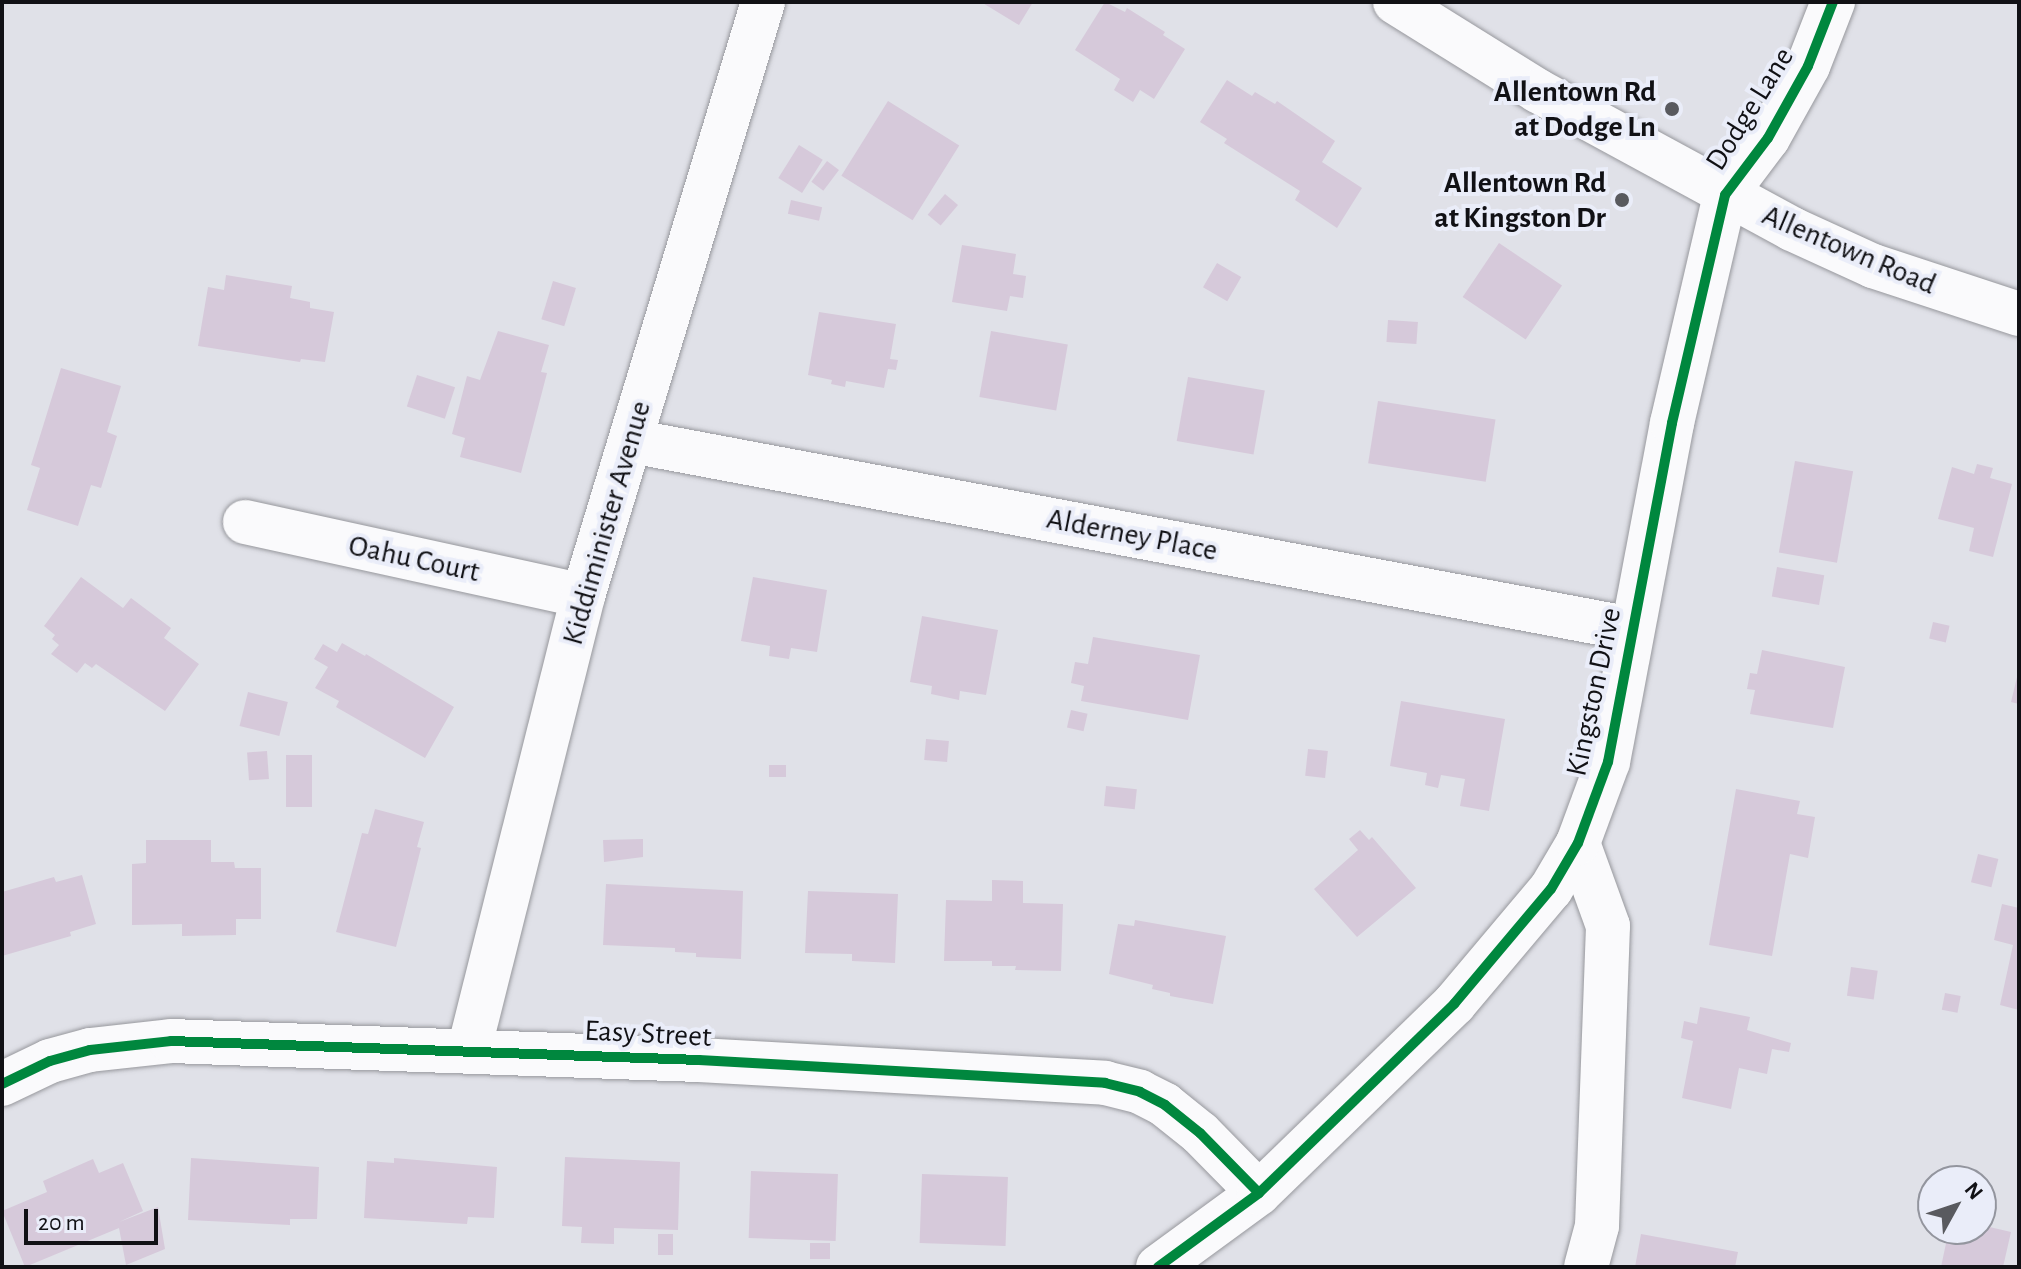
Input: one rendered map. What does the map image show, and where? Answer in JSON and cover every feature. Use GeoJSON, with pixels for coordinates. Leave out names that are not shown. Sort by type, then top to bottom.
{"type":"FeatureCollection","features":[{"type":"Feature","properties":{"kind":"street","name":"Kiddiminister Avenue"},"geometry":{"type":"LineString","coordinates":[[469,1050],[583,596],[763,2]]}},
{"type":"Feature","properties":{"kind":"street","name":"Allentown Road"},"geometry":{"type":"LineString","coordinates":[[1395,2],[1538,91],[1725,195],[1873,266],[2019,314]]}},
{"type":"Feature","properties":{"kind":"street","name":"Dodge Lane"},"geometry":{"type":"LineString","coordinates":[[1725,195],[1768,138],[1808,66],[1833,2]]}},
{"type":"Feature","properties":{"kind":"street","name":"Kingston Drive"},"geometry":{"type":"LineString","coordinates":[[1158,1267],[1259,1193],[1454,1004],[1551,889],[1578,843],[1608,762],[1672,423],[1725,195]]}},
{"type":"Feature","properties":{"kind":"street","name":"Alderney Place"},"geometry":{"type":"LineString","coordinates":[[631,441],[1632,629]]}},
{"type":"Feature","properties":{"kind":"street","name":"Oahu Court"},"geometry":{"type":"LineString","coordinates":[[245,522],[583,596]]}},
{"type":"Feature","properties":{"kind":"street"},"geometry":{"type":"LineString","coordinates":[[1578,843],[1608,926],[1597,1226],[1586,1267]]}},
{"type":"Feature","properties":{"kind":"street","name":"Easy Street"},"geometry":{"type":"LineString","coordinates":[[2,1084],[50,1061],[90,1050],[171,1041],[469,1050],[1105,1083],[1140,1092],[1165,1105],[1200,1133],[1259,1193]]}},
{"type":"Feature","properties":{"kind":"building"},"geometry":{"type":"Polygon","coordinates":[[[981,2],[1033,2],[1019,25],[981,2]]]}},
{"type":"Feature","properties":{"kind":"building"},"geometry":{"type":"Polygon","coordinates":[[[1105,2],[1125,12],[1127,8],[1185,49],[1154,99],[1140,90],[1133,102],[1114,90],[1120,79],[1075,50],[1105,2]]]}},
{"type":"Feature","properties":{"kind":"building"},"geometry":{"type":"Polygon","coordinates":[[[1227,80],[1252,96],[1255,92],[1275,104],[1277,101],[1335,141],[1322,162],[1362,188],[1337,228],[1295,200],[1300,191],[1224,143],[1227,139],[1200,122],[1227,80]]]}},
{"type":"Feature","properties":{"kind":"building"},"geometry":{"type":"Polygon","coordinates":[[[888,101],[959,146],[913,220],[841,176],[888,101]]]}},
{"type":"Feature","properties":{"kind":"building"},"geometry":{"type":"Polygon","coordinates":[[[799,145],[823,160],[802,193],[778,178],[799,145]]]}},
{"type":"Feature","properties":{"kind":"building"},"geometry":{"type":"Polygon","coordinates":[[[827,161],[839,170],[823,191],[811,182],[827,161]]]}},
{"type":"Feature","properties":{"kind":"building"},"geometry":{"type":"Polygon","coordinates":[[[945,194],[958,205],[941,226],[928,215],[945,194]]]}},
{"type":"Feature","properties":{"kind":"building"},"geometry":{"type":"Polygon","coordinates":[[[791,200],[822,207],[819,221],[788,214],[791,200]]]}},
{"type":"Feature","properties":{"kind":"building"},"geometry":{"type":"Polygon","coordinates":[[[1499,243],[1562,285],[1526,339],[1463,297],[1499,243]]]}},
{"type":"Feature","properties":{"kind":"building"},"geometry":{"type":"Polygon","coordinates":[[[962,245],[1016,254],[1013,274],[1026,276],[1023,298],[1010,296],[1007,311],[952,302],[962,245]]]}},
{"type":"Feature","properties":{"kind":"building"},"geometry":{"type":"Polygon","coordinates":[[[1217,263],[1241,277],[1227,301],[1203,287],[1217,263]]]}},
{"type":"Feature","properties":{"kind":"building"},"geometry":{"type":"Polygon","coordinates":[[[226,275],[292,286],[290,298],[310,302],[310,308],[334,312],[325,362],[301,359],[300,362],[198,346],[208,287],[224,290],[226,275]]]}},
{"type":"Feature","properties":{"kind":"building"},"geometry":{"type":"Polygon","coordinates":[[[553,281],[576,288],[564,326],[541,319],[553,281]]]}},
{"type":"Feature","properties":{"kind":"building"},"geometry":{"type":"Polygon","coordinates":[[[819,312],[896,324],[890,359],[898,360],[896,370],[888,369],[884,388],[846,381],[845,387],[831,384],[832,380],[808,375],[819,312]]]}},
{"type":"Feature","properties":{"kind":"building"},"geometry":{"type":"Polygon","coordinates":[[[1388,320],[1418,322],[1416,344],[1386,342],[1388,320]]]}},
{"type":"Feature","properties":{"kind":"building"},"geometry":{"type":"Polygon","coordinates":[[[498,331],[549,345],[541,372],[547,373],[521,473],[460,457],[465,438],[452,434],[467,376],[480,380],[498,331]]]}},
{"type":"Feature","properties":{"kind":"building"},"geometry":{"type":"Polygon","coordinates":[[[991,331],[1068,345],[1056,411],[979,397],[991,331]]]}},
{"type":"Feature","properties":{"kind":"building"},"geometry":{"type":"Polygon","coordinates":[[[61,368],[121,386],[107,432],[117,436],[101,488],[91,485],[78,526],[27,510],[40,468],[31,465],[61,368]]]}},
{"type":"Feature","properties":{"kind":"building"},"geometry":{"type":"Polygon","coordinates":[[[417,375],[455,387],[445,419],[407,406],[417,375]]]}},
{"type":"Feature","properties":{"kind":"building"},"geometry":{"type":"Polygon","coordinates":[[[1188,377],[1265,391],[1254,455],[1177,441],[1188,377]]]}},
{"type":"Feature","properties":{"kind":"building"},"geometry":{"type":"Polygon","coordinates":[[[1378,401],[1496,420],[1486,482],[1368,463],[1378,401]]]}},
{"type":"Feature","properties":{"kind":"building"},"geometry":{"type":"Polygon","coordinates":[[[1795,461],[1853,471],[1837,563],[1779,553],[1795,461]]]}},
{"type":"Feature","properties":{"kind":"building"},"geometry":{"type":"Polygon","coordinates":[[[1977,464],[1993,468],[1990,478],[2012,484],[1993,557],[1969,551],[1974,528],[1938,519],[1952,467],[1974,474],[1977,464]]]}},
{"type":"Feature","properties":{"kind":"building"},"geometry":{"type":"Polygon","coordinates":[[[1777,567],[1824,575],[1819,605],[1772,597],[1777,567]]]}},
{"type":"Feature","properties":{"kind":"building"},"geometry":{"type":"Polygon","coordinates":[[[81,577],[123,608],[131,598],[171,628],[164,638],[199,664],[165,711],[96,664],[92,668],[85,663],[77,673],[51,654],[59,645],[52,639],[55,635],[44,626],[81,577]]]}},
{"type":"Feature","properties":{"kind":"building"},"geometry":{"type":"Polygon","coordinates":[[[753,577],[827,590],[817,652],[791,648],[789,659],[769,656],[770,646],[741,641],[753,577]]]}},
{"type":"Feature","properties":{"kind":"building"},"geometry":{"type":"Polygon","coordinates":[[[922,616],[998,630],[986,695],[960,691],[959,700],[931,694],[932,686],[910,682],[922,616]]]}},
{"type":"Feature","properties":{"kind":"building"},"geometry":{"type":"Polygon","coordinates":[[[1933,622],[1950,626],[1946,642],[1929,639],[1933,622]]]}},
{"type":"Feature","properties":{"kind":"building"},"geometry":{"type":"Polygon","coordinates":[[[1093,637],[1200,655],[1188,720],[1081,701],[1084,686],[1071,683],[1075,662],[1088,664],[1093,637]]]}},
{"type":"Feature","properties":{"kind":"building"},"geometry":{"type":"Polygon","coordinates":[[[342,643],[454,707],[425,758],[336,707],[339,701],[315,688],[328,667],[314,659],[323,644],[337,652],[342,643]]]}},
{"type":"Feature","properties":{"kind":"building"},"geometry":{"type":"Polygon","coordinates":[[[1762,650],[1845,667],[1833,728],[1750,714],[1755,690],[1747,689],[1750,673],[1757,674],[1762,650]]]}},
{"type":"Feature","properties":{"kind":"building"},"geometry":{"type":"Polygon","coordinates":[[[2019,674],[2019,704],[2011,702],[2019,674]]]}},
{"type":"Feature","properties":{"kind":"building"},"geometry":{"type":"Polygon","coordinates":[[[248,692],[288,702],[279,736],[240,726],[248,692]]]}},
{"type":"Feature","properties":{"kind":"building"},"geometry":{"type":"Polygon","coordinates":[[[1401,701],[1505,719],[1489,811],[1460,806],[1465,779],[1441,775],[1438,788],[1425,785],[1427,773],[1390,766],[1401,701]]]}},
{"type":"Feature","properties":{"kind":"building"},"geometry":{"type":"Polygon","coordinates":[[[1071,710],[1088,714],[1084,731],[1067,728],[1071,710]]]}},
{"type":"Feature","properties":{"kind":"building"},"geometry":{"type":"Polygon","coordinates":[[[926,739],[949,741],[947,762],[924,760],[926,739]]]}},
{"type":"Feature","properties":{"kind":"building"},"geometry":{"type":"Polygon","coordinates":[[[1308,749],[1328,751],[1325,778],[1305,776],[1308,749]]]}},
{"type":"Feature","properties":{"kind":"building"},"geometry":{"type":"Polygon","coordinates":[[[267,751],[269,779],[249,780],[247,752],[267,751]]]}},
{"type":"Feature","properties":{"kind":"building"},"geometry":{"type":"Polygon","coordinates":[[[286,755],[312,755],[312,807],[286,807],[286,755]]]}},
{"type":"Feature","properties":{"kind":"building"},"geometry":{"type":"Polygon","coordinates":[[[769,765],[786,765],[786,777],[769,777],[769,765]]]}},
{"type":"Feature","properties":{"kind":"building"},"geometry":{"type":"Polygon","coordinates":[[[1106,786],[1137,789],[1135,809],[1104,806],[1106,786]]]}},
{"type":"Feature","properties":{"kind":"building"},"geometry":{"type":"Polygon","coordinates":[[[1736,789],[1800,801],[1797,814],[1815,817],[1808,858],[1790,854],[1772,956],[1709,945],[1736,789]]]}},
{"type":"Feature","properties":{"kind":"building"},"geometry":{"type":"Polygon","coordinates":[[[375,809],[424,822],[417,847],[421,848],[396,947],[336,932],[362,833],[368,834],[375,809]]]}},
{"type":"Feature","properties":{"kind":"building"},"geometry":{"type":"Polygon","coordinates":[[[1360,830],[1369,840],[1372,837],[1416,888],[1357,937],[1314,889],[1358,850],[1349,839],[1360,830]]]}},
{"type":"Feature","properties":{"kind":"building"},"geometry":{"type":"Polygon","coordinates":[[[643,839],[643,857],[604,862],[603,840],[643,839]]]}},
{"type":"Feature","properties":{"kind":"building"},"geometry":{"type":"Polygon","coordinates":[[[146,840],[211,840],[211,862],[234,862],[235,868],[261,868],[261,919],[236,919],[236,935],[182,936],[182,924],[132,925],[132,864],[146,863],[146,840]]]}},
{"type":"Feature","properties":{"kind":"building"},"geometry":{"type":"Polygon","coordinates":[[[1978,854],[1998,859],[1991,887],[1971,882],[1978,854]]]}},
{"type":"Feature","properties":{"kind":"building"},"geometry":{"type":"Polygon","coordinates":[[[82,875],[96,924],[70,932],[71,936],[2,956],[2,892],[54,877],[56,882],[82,875]]]}},
{"type":"Feature","properties":{"kind":"building"},"geometry":{"type":"Polygon","coordinates":[[[992,880],[1023,881],[1023,903],[1063,904],[1061,971],[1015,970],[1016,966],[992,966],[992,961],[944,961],[946,900],[992,901],[992,880]]]}},
{"type":"Feature","properties":{"kind":"building"},"geometry":{"type":"Polygon","coordinates":[[[606,884],[743,891],[741,959],[696,957],[696,953],[675,952],[675,948],[603,945],[606,884]]]}},
{"type":"Feature","properties":{"kind":"building"},"geometry":{"type":"Polygon","coordinates":[[[808,891],[898,894],[895,963],[852,961],[852,954],[805,953],[808,891]]]}},
{"type":"Feature","properties":{"kind":"building"},"geometry":{"type":"Polygon","coordinates":[[[2002,904],[2019,908],[2019,1010],[2000,1005],[2013,945],[1994,940],[2002,904]]]}},
{"type":"Feature","properties":{"kind":"building"},"geometry":{"type":"Polygon","coordinates":[[[1135,920],[1226,936],[1213,1004],[1170,996],[1170,993],[1152,989],[1153,985],[1109,974],[1118,924],[1134,926],[1135,920]]]}},
{"type":"Feature","properties":{"kind":"building"},"geometry":{"type":"Polygon","coordinates":[[[1851,967],[1878,971],[1874,999],[1847,996],[1851,967]]]}},
{"type":"Feature","properties":{"kind":"building"},"geometry":{"type":"Polygon","coordinates":[[[1945,993],[1961,996],[1957,1013],[1942,1010],[1945,993]]]}},
{"type":"Feature","properties":{"kind":"building"},"geometry":{"type":"Polygon","coordinates":[[[1700,1007],[1750,1017],[1747,1030],[1791,1043],[1789,1052],[1772,1049],[1767,1074],[1739,1068],[1731,1109],[1682,1098],[1693,1041],[1681,1038],[1684,1021],[1697,1024],[1700,1007]]]}},
{"type":"Feature","properties":{"kind":"building"},"geometry":{"type":"Polygon","coordinates":[[[565,1157],[680,1162],[678,1230],[614,1228],[614,1244],[581,1243],[582,1227],[562,1226],[565,1157]]]}},
{"type":"Feature","properties":{"kind":"building"},"geometry":{"type":"Polygon","coordinates":[[[191,1158],[319,1167],[317,1219],[290,1219],[290,1225],[188,1220],[191,1158]]]}},
{"type":"Feature","properties":{"kind":"building"},"geometry":{"type":"Polygon","coordinates":[[[394,1158],[497,1167],[494,1218],[468,1217],[467,1224],[364,1218],[367,1161],[394,1163],[394,1158]]]}},
{"type":"Feature","properties":{"kind":"building"},"geometry":{"type":"Polygon","coordinates":[[[93,1159],[99,1173],[123,1163],[143,1211],[119,1222],[158,1207],[165,1249],[126,1265],[119,1228],[25,1267],[2,1211],[47,1192],[43,1181],[93,1159]]]}},
{"type":"Feature","properties":{"kind":"building"},"geometry":{"type":"Polygon","coordinates":[[[751,1171],[838,1174],[836,1241],[749,1238],[751,1171]]]}},
{"type":"Feature","properties":{"kind":"building"},"geometry":{"type":"Polygon","coordinates":[[[922,1174],[1008,1177],[1006,1246],[920,1243],[922,1174]]]}},
{"type":"Feature","properties":{"kind":"building"},"geometry":{"type":"Polygon","coordinates":[[[1997,1229],[2011,1232],[2003,1267],[1941,1267],[1946,1245],[1997,1245],[1997,1229]]]}},
{"type":"Feature","properties":{"kind":"building"},"geometry":{"type":"Polygon","coordinates":[[[658,1234],[673,1234],[673,1255],[658,1255],[658,1234]]]}},
{"type":"Feature","properties":{"kind":"building"},"geometry":{"type":"Polygon","coordinates":[[[1641,1234],[1738,1252],[1735,1267],[1635,1267],[1641,1234]]]}},
{"type":"Feature","properties":{"kind":"building"},"geometry":{"type":"Polygon","coordinates":[[[810,1243],[830,1243],[830,1259],[810,1259],[810,1243]]]}},
{"type":"Feature","properties":{"kind":"cycle path"},"geometry":{"type":"LineString","coordinates":[[1158,1267],[1259,1193],[1454,1004],[1551,889],[1578,843],[1608,762],[1672,423],[1725,195],[1768,138],[1808,66],[1833,2]]}},
{"type":"Feature","properties":{"kind":"cycle path"},"geometry":{"type":"LineString","coordinates":[[2,1084],[50,1061],[90,1050],[171,1041],[699,1060],[1105,1083],[1140,1092],[1165,1105],[1200,1133],[1259,1193]]}},
{"type":"Feature","properties":{"kind":"place","name":"Allentown Rd at Dodge Ln"},"geometry":{"type":"Point","coordinates":[1672,109]}},
{"type":"Feature","properties":{"kind":"place","name":"Allentown Rd at Kingston Dr"},"geometry":{"type":"Point","coordinates":[1622,200]}}]}
